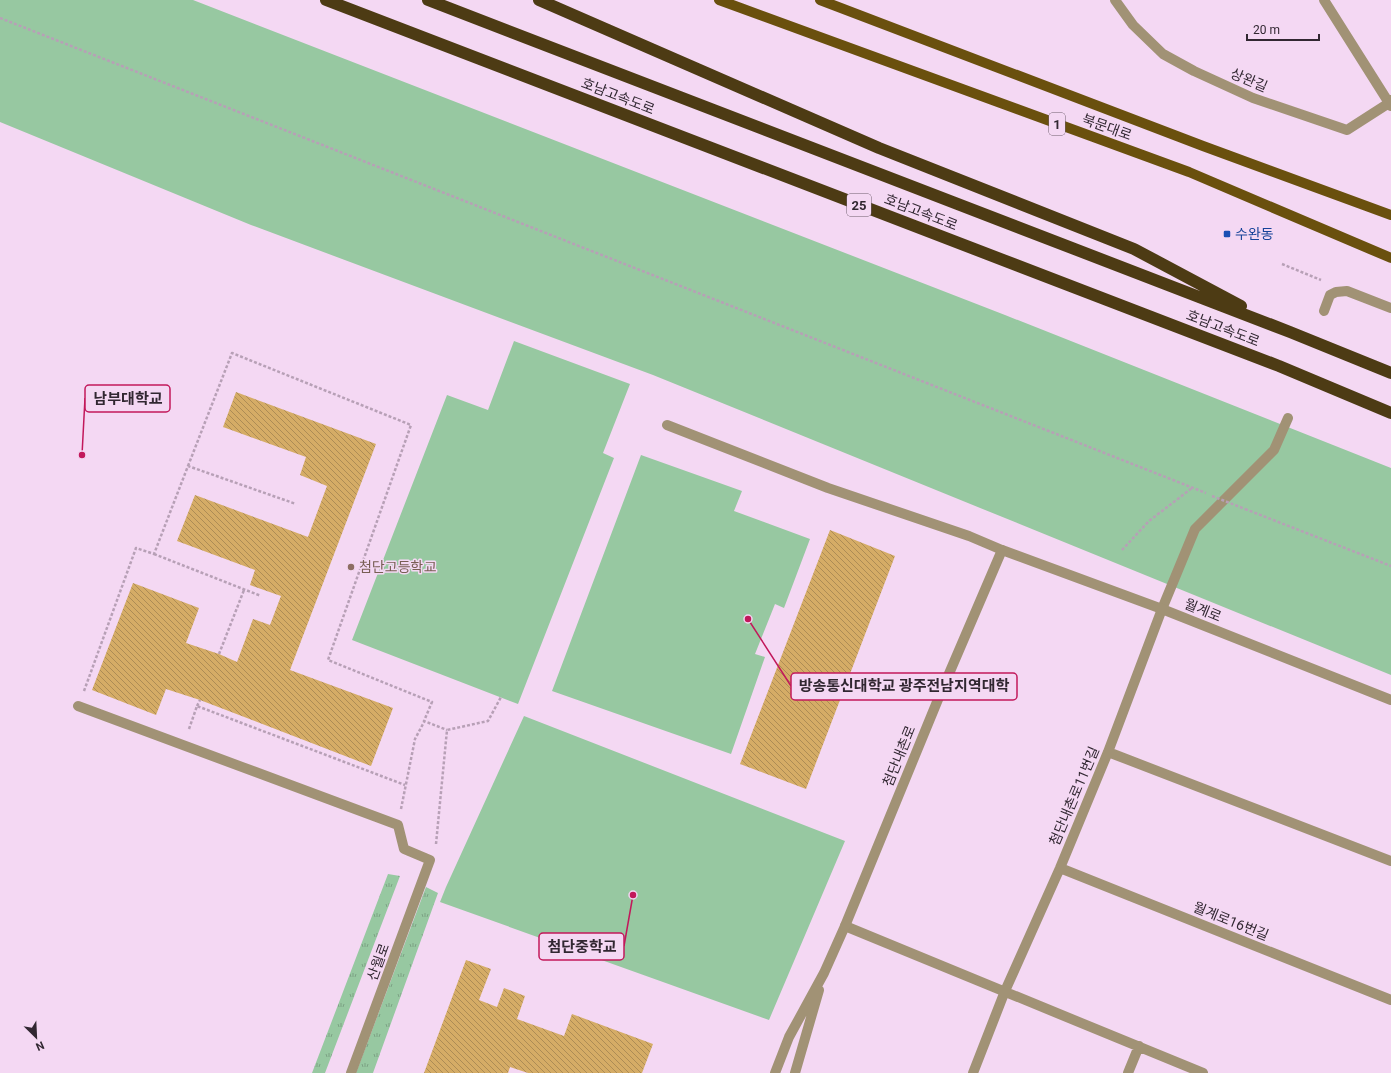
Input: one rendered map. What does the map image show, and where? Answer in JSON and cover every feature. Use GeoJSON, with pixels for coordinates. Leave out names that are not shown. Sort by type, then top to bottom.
{"type":"FeatureCollection","features":[{"type":"Feature","properties":{"kind":"highway","name":"호남고속도로"},"geometry":{"type":"LineString","coordinates":[[326,0],[1272,363],[1391,413]]}},
{"type":"Feature","properties":{"kind":"highway","name":"호남고속도로"},"geometry":{"type":"LineString","coordinates":[[428,0],[1290,332],[1391,373]]}},
{"type":"Feature","properties":{"kind":"highway"},"geometry":{"type":"LineString","coordinates":[[539,0],[879,148],[1134,249],[1290,332]]}},
{"type":"Feature","properties":{"kind":"main road","name":"북문대로"},"geometry":{"type":"LineString","coordinates":[[719,0],[1189,172],[1391,258]]}},
{"type":"Feature","properties":{"kind":"main road","name":"북문대로"},"geometry":{"type":"LineString","coordinates":[[820,0],[1203,146],[1391,215]]}},
{"type":"Feature","properties":{"kind":"street","name":"상완길"},"geometry":{"type":"LineString","coordinates":[[1115,0],[1133,26],[1163,54],[1194,71],[1253,98],[1347,130],[1390,103]]}},
{"type":"Feature","properties":{"kind":"street"},"geometry":{"type":"LineString","coordinates":[[1324,0],[1390,103]]}},
{"type":"Feature","properties":{"kind":"street"},"geometry":{"type":"LineString","coordinates":[[1324,311],[1330,295],[1336,292],[1347,291],[1391,308]]}},
{"type":"Feature","properties":{"kind":"street","name":"첨단내촌로11번길"},"geometry":{"type":"LineString","coordinates":[[973,1073],[1005,991],[1060,868],[1108,752],[1162,609],[1196,529],[1274,450],[1288,418]]}},
{"type":"Feature","properties":{"kind":"street","name":"월계로"},"geometry":{"type":"LineString","coordinates":[[667,425],[828,488],[969,536],[1002,550],[1162,609],[1391,700]]}},
{"type":"Feature","properties":{"kind":"street","name":"첨단내촌로"},"geometry":{"type":"LineString","coordinates":[[824,973],[1002,550]]}},
{"type":"Feature","properties":{"kind":"street"},"geometry":{"type":"LineString","coordinates":[[898,682],[939,697]]}},
{"type":"Feature","properties":{"kind":"street"},"geometry":{"type":"LineString","coordinates":[[78,706],[398,825],[404,849],[430,860]]}},
{"type":"Feature","properties":{"kind":"street"},"geometry":{"type":"LineString","coordinates":[[1108,752],[1391,861]]}},
{"type":"Feature","properties":{"kind":"street","name":"산월로"},"geometry":{"type":"LineString","coordinates":[[351,1073],[430,860]]}},
{"type":"Feature","properties":{"kind":"street","name":"월계로16번길"},"geometry":{"type":"LineString","coordinates":[[1060,868],[1391,1000]]}},
{"type":"Feature","properties":{"kind":"street"},"geometry":{"type":"LineString","coordinates":[[845,926],[1203,1073]]}},
{"type":"Feature","properties":{"kind":"street"},"geometry":{"type":"LineString","coordinates":[[775,1073],[789,1037],[824,973]]}},
{"type":"Feature","properties":{"kind":"street"},"geometry":{"type":"LineString","coordinates":[[795,1073],[824,973]]}},
{"type":"Feature","properties":{"kind":"street"},"geometry":{"type":"LineString","coordinates":[[1128,1073],[1139,1046]]}},
{"type":"Feature","properties":{"kind":"path"},"geometry":{"type":"LineString","coordinates":[[0,18],[1391,566]]}},
{"type":"Feature","properties":{"kind":"path"},"geometry":{"type":"LineString","coordinates":[[1282,264],[1347,291]]}},
{"type":"Feature","properties":{"kind":"path"},"geometry":{"type":"LineString","coordinates":[[154,554],[232,353],[411,425],[328,660],[432,702],[415,739],[398,825]]}},
{"type":"Feature","properties":{"kind":"path"},"geometry":{"type":"LineString","coordinates":[[188,466],[296,504]]}},
{"type":"Feature","properties":{"kind":"path"},"geometry":{"type":"LineString","coordinates":[[1122,550],[1149,521],[1193,488]]}},
{"type":"Feature","properties":{"kind":"path"},"geometry":{"type":"LineString","coordinates":[[78,706],[136,548],[261,596]]}},
{"type":"Feature","properties":{"kind":"path"},"geometry":{"type":"LineString","coordinates":[[219,654],[244,590]]}},
{"type":"Feature","properties":{"kind":"path"},"geometry":{"type":"LineString","coordinates":[[424,722],[447,730],[488,721],[501,697]]}},
{"type":"Feature","properties":{"kind":"path"},"geometry":{"type":"LineString","coordinates":[[184,745],[200,700]]}},
{"type":"Feature","properties":{"kind":"path"},"geometry":{"type":"LineString","coordinates":[[197,706],[405,785]]}},
{"type":"Feature","properties":{"kind":"path"},"geometry":{"type":"LineString","coordinates":[[430,860],[436,843],[447,730]]}},
{"type":"Feature","properties":{"kind":"green space"},"geometry":{"type":"Polygon","coordinates":[[[0,0],[193,0],[1005,315],[1391,468],[1391,675],[653,375],[251,225],[0,122],[0,0]]]}},
{"type":"Feature","properties":{"kind":"green space"},"geometry":{"type":"Polygon","coordinates":[[[514,341],[630,384],[603,453],[614,458],[518,704],[352,640],[447,395],[488,410],[514,341]]]}},
{"type":"Feature","properties":{"kind":"green space"},"geometry":{"type":"Polygon","coordinates":[[[641,455],[742,491],[734,511],[810,539],[784,608],[775,604],[755,654],[765,657],[731,754],[552,691],[641,455]]]}},
{"type":"Feature","properties":{"kind":"green space"},"geometry":{"type":"Polygon","coordinates":[[[524,716],[845,841],[769,1020],[440,902],[524,716]]]}},
{"type":"Feature","properties":{"kind":"green space"},"geometry":{"type":"Polygon","coordinates":[[[388,874],[400,876],[325,1073],[312,1073],[388,874]]]}},
{"type":"Feature","properties":{"kind":"green space"},"geometry":{"type":"Polygon","coordinates":[[[426,887],[438,893],[373,1073],[356,1073],[426,887]]]}},
{"type":"Feature","properties":{"kind":"building"},"geometry":{"type":"Polygon","coordinates":[[[236,392],[376,444],[290,670],[393,708],[371,766],[200,700],[166,689],[156,715],[92,690],[133,583],[199,608],[186,643],[219,654],[237,662],[253,619],[270,625],[281,596],[250,585],[255,570],[177,541],[195,495],[308,537],[327,486],[300,475],[306,457],[223,427],[236,392]]]}},
{"type":"Feature","properties":{"kind":"building"},"geometry":{"type":"Polygon","coordinates":[[[830,530],[895,556],[806,789],[740,764],[830,530]]]}},
{"type":"Feature","properties":{"kind":"building"},"geometry":{"type":"Polygon","coordinates":[[[466,960],[491,969],[479,1000],[497,1007],[504,988],[525,996],[517,1019],[564,1036],[572,1014],[653,1044],[642,1073],[528,1073],[510,1067],[508,1073],[424,1073],[466,960]]]}},
{"type":"Feature","properties":{"kind":"place","name":"수완동"},"geometry":{"type":"Point","coordinates":[1227,234]}},
{"type":"Feature","properties":{"kind":"place","name":"남부대학교"},"geometry":{"type":"Point","coordinates":[82,455]}},
{"type":"Feature","properties":{"kind":"place","name":"첨단고등학교"},"geometry":{"type":"Point","coordinates":[351,567]}},
{"type":"Feature","properties":{"kind":"place","name":"방송통신대학교 광주전남지역대학"},"geometry":{"type":"Point","coordinates":[748,619]}},
{"type":"Feature","properties":{"kind":"place","name":"첨단중학교"},"geometry":{"type":"Point","coordinates":[633,895]}}]}
